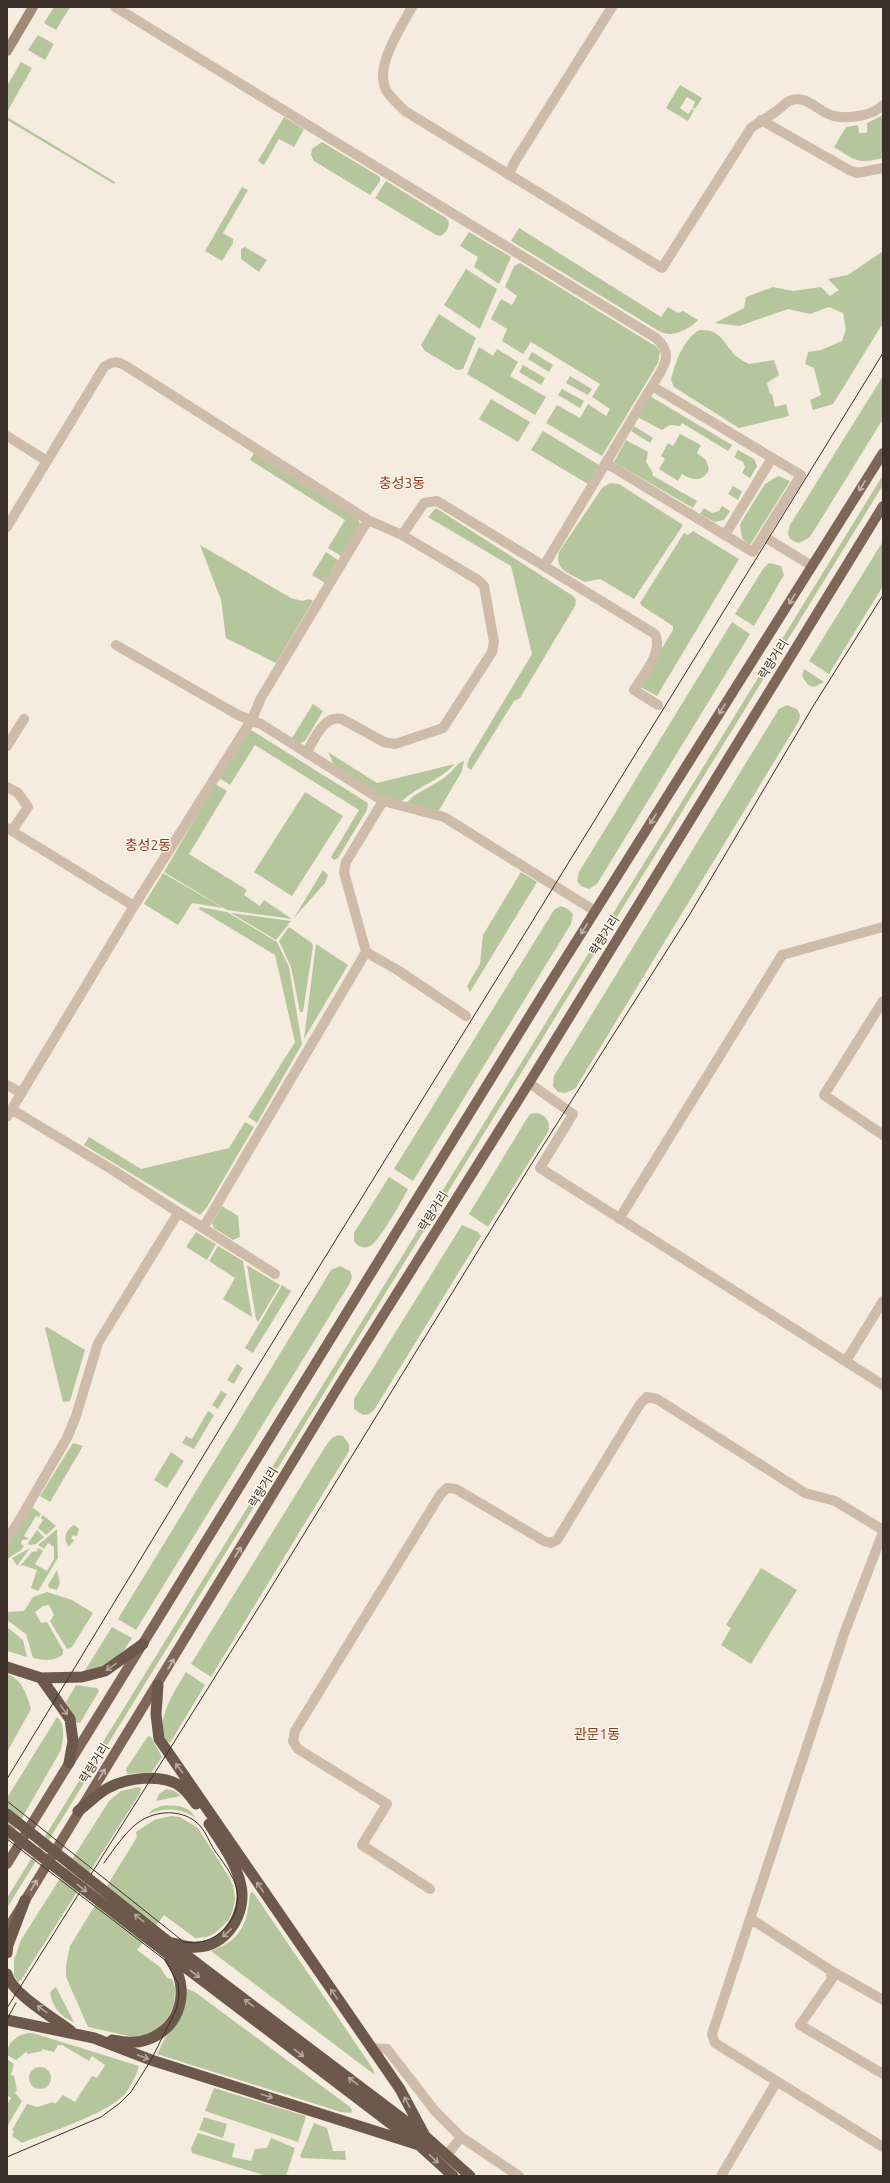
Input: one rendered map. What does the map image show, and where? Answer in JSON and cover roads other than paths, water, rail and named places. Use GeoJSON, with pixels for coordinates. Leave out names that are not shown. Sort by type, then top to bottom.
{"type":"FeatureCollection","features":[{"type":"Feature","properties":{"kind":"highway"},"geometry":{"type":"LineString","coordinates":[[7,1667],[41,1678],[74,1678],[91,1676],[105,1671],[143,1644]]}},
{"type":"Feature","properties":{"kind":"highway"},"geometry":{"type":"LineString","coordinates":[[41,1678],[70,1719],[73,1742],[69,1763]]}},
{"type":"Feature","properties":{"kind":"highway"},"geometry":{"type":"LineString","coordinates":[[158,1685],[156,1714],[159,1739],[400,2089],[422,2140],[453,2176]]}},
{"type":"Feature","properties":{"kind":"highway"},"geometry":{"type":"LineString","coordinates":[[78,1811],[107,1789],[122,1782],[140,1778],[179,1784],[188,1792],[235,1869],[241,1884],[243,1897],[236,1922],[226,1934],[218,1940],[208,1945],[197,1947],[167,1947]]}},
{"type":"Feature","properties":{"kind":"highway"},"geometry":{"type":"LineString","coordinates":[[7,1814],[167,1947],[181,1982],[181,2004],[176,2018],[166,2029],[147,2040],[135,2043],[94,2038]]}},
{"type":"Feature","properties":{"kind":"highway"},"geometry":{"type":"LineString","coordinates":[[7,1830],[167,1947],[422,2140],[446,2155],[470,2176]]}},
{"type":"Feature","properties":{"kind":"highway"},"geometry":{"type":"LineString","coordinates":[[7,1953],[25,1900]]}},
{"type":"Feature","properties":{"kind":"highway"},"geometry":{"type":"LineString","coordinates":[[7,1974],[9,1982],[22,1994],[73,2032]]}},
{"type":"Feature","properties":{"kind":"highway"},"geometry":{"type":"LineString","coordinates":[[7,2020],[73,2032],[94,2038],[151,2060],[422,2140]]}},
{"type":"Feature","properties":{"kind":"main road"},"geometry":{"type":"LineString","coordinates":[[7,51],[33,7]]}},
{"type":"Feature","properties":{"kind":"main road","name":"락랑거리"},"geometry":{"type":"LineString","coordinates":[[7,1864],[595,911],[883,453]]}},
{"type":"Feature","properties":{"kind":"main road","name":"락랑거리"},"geometry":{"type":"LineString","coordinates":[[7,1930],[78,1811],[158,1685],[340,1384],[529,1083],[883,506]]}},
{"type":"Feature","properties":{"kind":"street"},"geometry":{"type":"LineString","coordinates":[[115,7],[656,338],[664,346],[667,356],[664,367],[544,566]]}},
{"type":"Feature","properties":{"kind":"street"},"geometry":{"type":"LineString","coordinates":[[412,7],[385,60],[382,74],[386,90],[405,111],[662,268],[751,128],[761,120],[779,110],[788,101],[802,100],[833,116],[864,115],[878,110],[883,105]]}},
{"type":"Feature","properties":{"kind":"street"},"geometry":{"type":"LineString","coordinates":[[510,175],[514,163],[612,7]]}},
{"type":"Feature","properties":{"kind":"street"},"geometry":{"type":"LineString","coordinates":[[761,120],[849,170],[857,173],[883,168]]}},
{"type":"Feature","properties":{"kind":"street"},"geometry":{"type":"LineString","coordinates":[[7,527],[104,367],[111,362],[119,362],[368,520],[402,535],[478,580],[484,586],[494,642],[492,652],[443,728],[395,744],[384,742],[342,719],[334,717],[327,720],[306,753]]}},
{"type":"Feature","properties":{"kind":"street"},"geometry":{"type":"LineString","coordinates":[[606,463],[753,552],[801,475],[652,386]]}},
{"type":"Feature","properties":{"kind":"street"},"geometry":{"type":"LineString","coordinates":[[7,436],[47,461]]}},
{"type":"Feature","properties":{"kind":"street"},"geometry":{"type":"LineString","coordinates":[[725,535],[772,458]]}},
{"type":"Feature","properties":{"kind":"street"},"geometry":{"type":"LineString","coordinates":[[402,535],[424,503],[437,501],[655,634],[659,641],[657,651],[634,690],[658,705]]}},
{"type":"Feature","properties":{"kind":"street"},"geometry":{"type":"LineString","coordinates":[[276,1274],[111,1169],[9,1113],[134,906],[252,719],[260,698],[368,520]]}},
{"type":"Feature","properties":{"kind":"street"},"geometry":{"type":"LineString","coordinates":[[762,536],[812,566]]}},
{"type":"Feature","properties":{"kind":"street"},"geometry":{"type":"LineString","coordinates":[[116,645],[238,715],[252,719],[383,802],[444,817],[595,911]]}},
{"type":"Feature","properties":{"kind":"street"},"geometry":{"type":"LineString","coordinates":[[7,746],[24,719]]}},
{"type":"Feature","properties":{"kind":"street"},"geometry":{"type":"LineString","coordinates":[[7,787],[18,793],[28,807],[9,830],[134,906]]}},
{"type":"Feature","properties":{"kind":"street"},"geometry":{"type":"LineString","coordinates":[[383,802],[346,862],[344,872],[366,952],[399,971],[466,1016]]}},
{"type":"Feature","properties":{"kind":"street"},"geometry":{"type":"LineString","coordinates":[[619,1219],[782,955],[883,927]]}},
{"type":"Feature","properties":{"kind":"street"},"geometry":{"type":"LineString","coordinates":[[203,1228],[366,952]]}},
{"type":"Feature","properties":{"kind":"street"},"geometry":{"type":"LineString","coordinates":[[883,1001],[824,1095],[883,1135]]}},
{"type":"Feature","properties":{"kind":"street"},"geometry":{"type":"LineString","coordinates":[[529,1083],[573,1114],[540,1168],[846,1361],[883,1386]]}},
{"type":"Feature","properties":{"kind":"street"},"geometry":{"type":"LineString","coordinates":[[7,1085],[21,1093]]}},
{"type":"Feature","properties":{"kind":"street"},"geometry":{"type":"LineString","coordinates":[[7,1539],[20,1521],[67,1438],[76,1416],[98,1343],[178,1213]]}},
{"type":"Feature","properties":{"kind":"street"},"geometry":{"type":"LineString","coordinates":[[846,1361],[883,1301]]}},
{"type":"Feature","properties":{"kind":"street"},"geometry":{"type":"LineString","coordinates":[[430,1889],[362,1845],[387,1804],[298,1749],[293,1741],[295,1731],[440,1495],[447,1488],[456,1488],[544,1541],[551,1543],[557,1540],[640,1404],[647,1397],[657,1400],[805,1493],[835,1501],[883,1531],[844,1634],[712,2034],[714,2043],[883,2147]]}},
{"type":"Feature","properties":{"kind":"street"},"geometry":{"type":"LineString","coordinates":[[751,1919],[830,1970],[883,2000]]}},
{"type":"Feature","properties":{"kind":"street"},"geometry":{"type":"LineString","coordinates":[[830,1970],[832,1979],[800,2025],[883,2074]]}},
{"type":"Feature","properties":{"kind":"street"},"geometry":{"type":"LineString","coordinates":[[371,2048],[387,2049],[435,2111],[461,2137],[519,2176]]}},
{"type":"Feature","properties":{"kind":"street"},"geometry":{"type":"LineString","coordinates":[[721,2176],[777,2081]]}},
{"type":"Feature","properties":{"kind":"street"},"geometry":{"type":"LineString","coordinates":[[446,2155],[461,2137]]}},
{"type":"Feature","properties":{"kind":"tram line"},"geometry":{"type":"LineString","coordinates":[[7,1779],[253,1374],[883,353]]}},
{"type":"Feature","properties":{"kind":"tram line"},"geometry":{"type":"LineString","coordinates":[[7,2008],[264,1599],[532,1163],[690,914],[812,708],[883,595]]}},
{"type":"Feature","properties":{"kind":"tram line"},"geometry":{"type":"LineString","coordinates":[[7,1801],[184,1942],[195,1943],[206,1941],[215,1936],[224,1930],[235,1912],[237,1890],[230,1873],[201,1827],[189,1817],[181,1814],[157,1814],[142,1820],[126,1833],[104,1863]]}},
{"type":"Feature","properties":{"kind":"tram line"},"geometry":{"type":"LineString","coordinates":[[7,1839],[165,1960],[178,1983],[179,1996],[176,2010],[151,2060],[131,2092],[120,2103],[101,2117],[7,2157]]}},
{"type":"Feature","properties":{"kind":"tram line"},"geometry":{"type":"LineString","coordinates":[[7,2019],[16,2003]]}},
{"type":"Feature","properties":{"kind":"district","name":"충성3동"},"geometry":{"type":"Point","coordinates":[402,483]}},
{"type":"Feature","properties":{"kind":"district","name":"충성2동"},"geometry":{"type":"Point","coordinates":[148,845]}},
{"type":"Feature","properties":{"kind":"district","name":"관문1동"},"geometry":{"type":"Point","coordinates":[597,1734]}}]}
